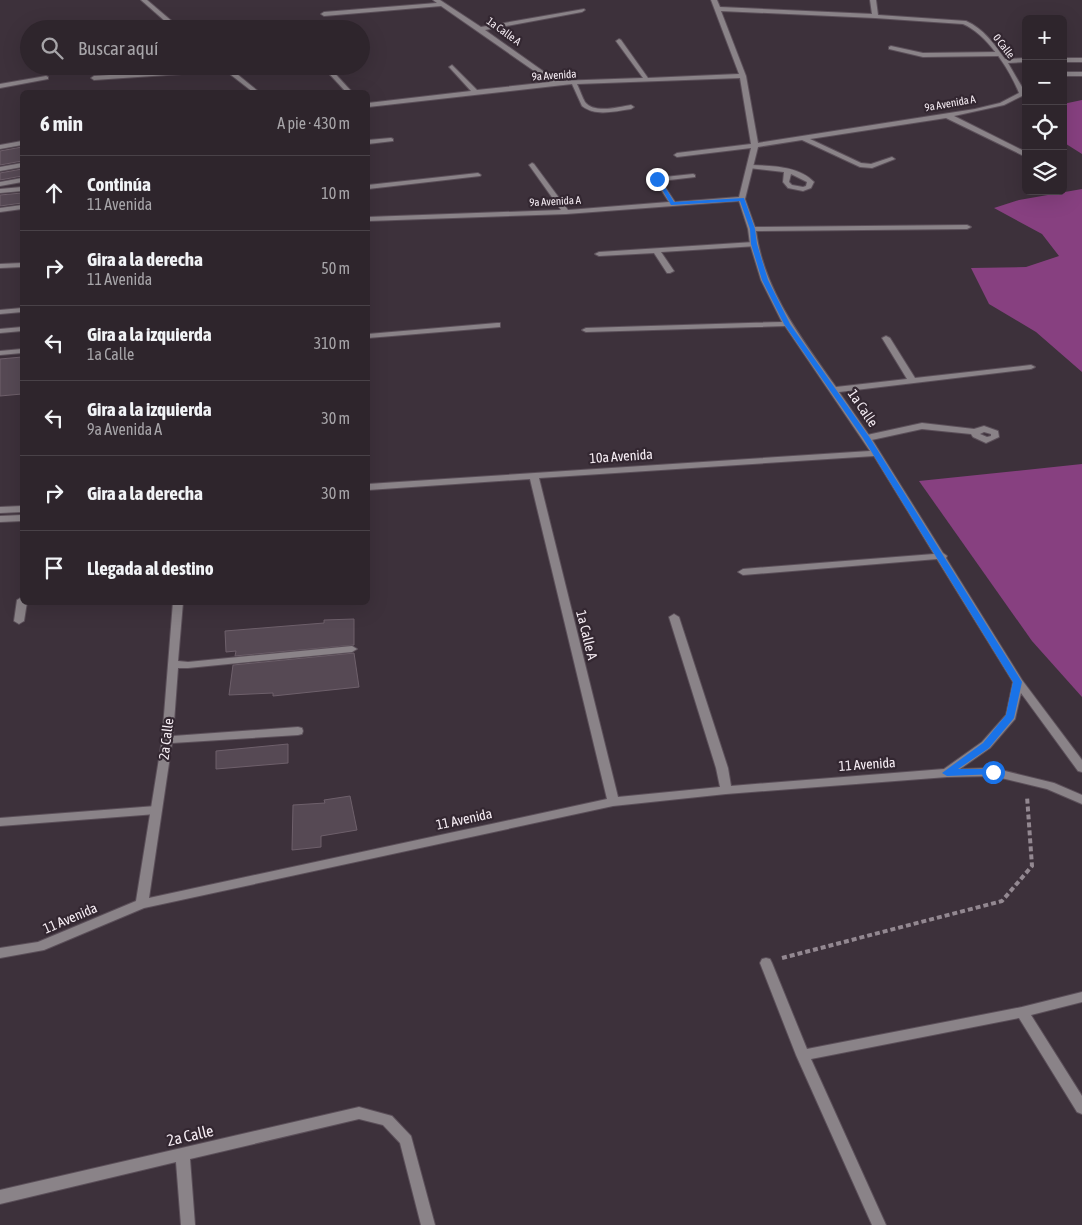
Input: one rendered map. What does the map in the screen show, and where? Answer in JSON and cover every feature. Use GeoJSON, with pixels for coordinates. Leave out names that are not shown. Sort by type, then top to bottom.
{"type":"FeatureCollection","features":[{"type":"Feature","properties":{"kind":"street"},"geometry":{"type":"LineString","coordinates":[[144,0],[167,20]]}},
{"type":"Feature","properties":{"kind":"street","name":"1a Calle A"},"geometry":{"type":"LineString","coordinates":[[436,0],[556,84]]}},
{"type":"Feature","properties":{"kind":"street"},"geometry":{"type":"LineString","coordinates":[[714,0],[743,76],[755,146],[742,199]]}},
{"type":"Feature","properties":{"kind":"street"},"geometry":{"type":"LineString","coordinates":[[718,9],[875,16],[873,0]]}},
{"type":"Feature","properties":{"kind":"street"},"geometry":{"type":"LineString","coordinates":[[324,14],[442,4]]}},
{"type":"Feature","properties":{"kind":"street"},"geometry":{"type":"LineString","coordinates":[[480,29],[582,10]]}},
{"type":"Feature","properties":{"kind":"street","name":"0 Calle"},"geometry":{"type":"LineString","coordinates":[[875,16],[964,22],[976,28],[1003,61],[1017,74],[1022,94],[1015,100],[1000,105]]}},
{"type":"Feature","properties":{"kind":"street"},"geometry":{"type":"LineString","coordinates":[[619,40],[647,80]]}},
{"type":"Feature","properties":{"kind":"street"},"geometry":{"type":"LineString","coordinates":[[891,48],[922,55],[998,54]]}},
{"type":"Feature","properties":{"kind":"street"},"geometry":{"type":"LineString","coordinates":[[1003,61],[1022,60]]}},
{"type":"Feature","properties":{"kind":"street"},"geometry":{"type":"LineString","coordinates":[[1067,60],[1082,60]]}},
{"type":"Feature","properties":{"kind":"street"},"geometry":{"type":"LineString","coordinates":[[452,67],[475,92]]}},
{"type":"Feature","properties":{"kind":"street"},"geometry":{"type":"LineString","coordinates":[[1067,74],[1082,74]]}},
{"type":"Feature","properties":{"kind":"street"},"geometry":{"type":"LineString","coordinates":[[94,78],[133,75]]}},
{"type":"Feature","properties":{"kind":"street"},"geometry":{"type":"LineString","coordinates":[[234,75],[253,90]]}},
{"type":"Feature","properties":{"kind":"street"},"geometry":{"type":"LineString","coordinates":[[333,75],[347,90]]}},
{"type":"Feature","properties":{"kind":"street","name":"9a Avenida"},"geometry":{"type":"LineString","coordinates":[[370,105],[556,84],[743,76]]}},
{"type":"Feature","properties":{"kind":"street"},"geometry":{"type":"LineString","coordinates":[[0,86],[46,78]]}},
{"type":"Feature","properties":{"kind":"street"},"geometry":{"type":"LineString","coordinates":[[574,83],[587,108],[599,110],[631,107]]}},
{"type":"Feature","properties":{"kind":"street","name":"9a Avenida A"},"geometry":{"type":"LineString","coordinates":[[677,155],[804,139],[1000,105]]}},
{"type":"Feature","properties":{"kind":"street"},"geometry":{"type":"LineString","coordinates":[[946,115],[1022,153]]}},
{"type":"Feature","properties":{"kind":"street"},"geometry":{"type":"LineString","coordinates":[[804,139],[860,165],[872,166],[892,159]]}},
{"type":"Feature","properties":{"kind":"street"},"geometry":{"type":"LineString","coordinates":[[370,142],[391,140]]}},
{"type":"Feature","properties":{"kind":"street"},"geometry":{"type":"LineString","coordinates":[[0,147],[20,143]]}},
{"type":"Feature","properties":{"kind":"street"},"geometry":{"type":"LineString","coordinates":[[0,169],[20,165]]}},
{"type":"Feature","properties":{"kind":"street"},"geometry":{"type":"LineString","coordinates":[[532,165],[566,212]]}},
{"type":"Feature","properties":{"kind":"street"},"geometry":{"type":"LineString","coordinates":[[751,167],[788,172]]}},
{"type":"Feature","properties":{"kind":"street"},"geometry":{"type":"LineString","coordinates":[[370,187],[478,176]]}},
{"type":"Feature","properties":{"kind":"street"},"geometry":{"type":"LineString","coordinates":[[673,204],[657,179],[693,176]]}},
{"type":"Feature","properties":{"kind":"street"},"geometry":{"type":"LineString","coordinates":[[0,184],[20,180]]}},
{"type":"Feature","properties":{"kind":"street"},"geometry":{"type":"LineString","coordinates":[[0,192],[20,189]]}},
{"type":"Feature","properties":{"kind":"street","name":"9a Avenida A"},"geometry":{"type":"LineString","coordinates":[[370,219],[566,212],[742,199]]}},
{"type":"Feature","properties":{"kind":"street","name":"1a Calle"},"geometry":{"type":"LineString","coordinates":[[742,199],[765,280],[787,324],[867,438],[942,556],[1018,682],[1082,768]]}},
{"type":"Feature","properties":{"kind":"street"},"geometry":{"type":"LineString","coordinates":[[0,210],[20,207]]}},
{"type":"Feature","properties":{"kind":"street"},"geometry":{"type":"LineString","coordinates":[[0,216],[20,214]]}},
{"type":"Feature","properties":{"kind":"street"},"geometry":{"type":"LineString","coordinates":[[752,229],[967,227]]}},
{"type":"Feature","properties":{"kind":"street"},"geometry":{"type":"LineString","coordinates":[[599,254],[754,244]]}},
{"type":"Feature","properties":{"kind":"street"},"geometry":{"type":"LineString","coordinates":[[656,250],[670,271]]}},
{"type":"Feature","properties":{"kind":"street"},"geometry":{"type":"LineString","coordinates":[[0,266],[20,265]]}},
{"type":"Feature","properties":{"kind":"street"},"geometry":{"type":"LineString","coordinates":[[0,312],[20,310]]}},
{"type":"Feature","properties":{"kind":"street"},"geometry":{"type":"LineString","coordinates":[[586,330],[787,324]]}},
{"type":"Feature","properties":{"kind":"street"},"geometry":{"type":"LineString","coordinates":[[370,336],[497,326]]}},
{"type":"Feature","properties":{"kind":"street"},"geometry":{"type":"LineString","coordinates":[[0,332],[20,330]]}},
{"type":"Feature","properties":{"kind":"street"},"geometry":{"type":"LineString","coordinates":[[886,338],[913,382]]}},
{"type":"Feature","properties":{"kind":"street"},"geometry":{"type":"LineString","coordinates":[[0,353],[20,351]]}},
{"type":"Feature","properties":{"kind":"street"},"geometry":{"type":"LineString","coordinates":[[834,390],[1031,367]]}},
{"type":"Feature","properties":{"kind":"street"},"geometry":{"type":"LineString","coordinates":[[867,438],[922,426],[975,432]]}},
{"type":"Feature","properties":{"kind":"street","name":"10a Avenida"},"geometry":{"type":"LineString","coordinates":[[370,487],[876,453]]}},
{"type":"Feature","properties":{"kind":"street","name":"1a Calle A"},"geometry":{"type":"LineString","coordinates":[[534,476],[613,802]]}},
{"type":"Feature","properties":{"kind":"street"},"geometry":{"type":"LineString","coordinates":[[0,510],[20,508]]}},
{"type":"Feature","properties":{"kind":"street"},"geometry":{"type":"LineString","coordinates":[[0,519],[20,518]]}},
{"type":"Feature","properties":{"kind":"street"},"geometry":{"type":"LineString","coordinates":[[743,572],[942,556]]}},
{"type":"Feature","properties":{"kind":"street"},"geometry":{"type":"LineString","coordinates":[[18,620],[21,605]]}},
{"type":"Feature","properties":{"kind":"street","name":"2a Calle"},"geometry":{"type":"LineString","coordinates":[[142,904],[167,740],[178,605]]}},
{"type":"Feature","properties":{"kind":"street"},"geometry":{"type":"LineString","coordinates":[[674,617],[722,768],[726,790]]}},
{"type":"Feature","properties":{"kind":"street"},"geometry":{"type":"LineString","coordinates":[[174,664],[188,665],[352,650]]}},
{"type":"Feature","properties":{"kind":"street"},"geometry":{"type":"LineString","coordinates":[[947,773],[986,746],[1011,716],[1018,682]]}},
{"type":"Feature","properties":{"kind":"street"},"geometry":{"type":"LineString","coordinates":[[167,740],[298,731]]}},
{"type":"Feature","properties":{"kind":"street","name":"11 Avenida"},"geometry":{"type":"LineString","coordinates":[[0,953],[40,947],[142,904],[613,802],[726,790],[947,773],[993,772],[1050,786],[1082,800]]}},
{"type":"Feature","properties":{"kind":"street"},"geometry":{"type":"LineString","coordinates":[[0,822],[156,810]]}},
{"type":"Feature","properties":{"kind":"street"},"geometry":{"type":"LineString","coordinates":[[766,963],[803,1056],[879,1225]]}},
{"type":"Feature","properties":{"kind":"street"},"geometry":{"type":"LineString","coordinates":[[803,1056],[1022,1012],[1082,997]]}},
{"type":"Feature","properties":{"kind":"street"},"geometry":{"type":"LineString","coordinates":[[1022,1012],[1082,1108]]}},
{"type":"Feature","properties":{"kind":"street","name":"2a Calle"},"geometry":{"type":"LineString","coordinates":[[0,1197],[359,1113],[387,1120],[406,1140],[428,1225]]}},
{"type":"Feature","properties":{"kind":"street"},"geometry":{"type":"LineString","coordinates":[[182,1154],[188,1225]]}},
{"type":"Feature","properties":{"kind":"path"},"geometry":{"type":"LineString","coordinates":[[766,963],[1002,901],[1032,866],[1026,780]]}},
{"type":"Feature","properties":{"kind":"shaded area"},"geometry":{"type":"Polygon","coordinates":[[[1082,100],[1082,154],[1067,145],[1067,103],[1082,100]]]}},
{"type":"Feature","properties":{"kind":"shaded area"},"geometry":{"type":"Polygon","coordinates":[[[1082,189],[1082,372],[1036,332],[989,304],[971,268],[1026,267],[1059,256],[1042,234],[994,208],[1019,200],[1048,195],[1067,195],[1067,192],[1082,189]]]}},
{"type":"Feature","properties":{"kind":"shaded area"},"geometry":{"type":"Polygon","coordinates":[[[1082,464],[1082,697],[1032,641],[919,481],[1082,464]]]}},
{"type":"Feature","properties":{"kind":"building"},"geometry":{"type":"Polygon","coordinates":[[[20,147],[20,161],[0,165],[0,151],[20,147]]]}},
{"type":"Feature","properties":{"kind":"building"},"geometry":{"type":"Polygon","coordinates":[[[20,169],[20,176],[0,180],[0,173],[20,169]]]}},
{"type":"Feature","properties":{"kind":"building"},"geometry":{"type":"Polygon","coordinates":[[[20,193],[20,203],[0,206],[0,195],[20,193]]]}},
{"type":"Feature","properties":{"kind":"building"},"geometry":{"type":"Polygon","coordinates":[[[20,357],[20,394],[0,396],[0,359],[20,357]]]}},
{"type":"Feature","properties":{"kind":"building"},"geometry":{"type":"Polygon","coordinates":[[[354,619],[354,645],[235,656],[236,651],[226,652],[225,631],[324,623],[324,620],[354,619]]]}},
{"type":"Feature","properties":{"kind":"building"},"geometry":{"type":"Polygon","coordinates":[[[354,653],[359,687],[273,696],[273,693],[229,695],[233,665],[354,653]]]}},
{"type":"Feature","properties":{"kind":"building"},"geometry":{"type":"Polygon","coordinates":[[[288,744],[288,763],[216,769],[216,751],[288,744]]]}},
{"type":"Feature","properties":{"kind":"building"},"geometry":{"type":"Polygon","coordinates":[[[350,796],[357,830],[321,836],[321,847],[292,850],[293,805],[325,803],[324,800],[350,796]]]}},
{"type":"Feature","properties":{"kind":"route"},"geometry":{"type":"LineString","coordinates":[[657,179],[673,204],[742,199],[765,280],[787,324],[867,438],[942,556],[1018,682],[1011,716],[986,746],[947,773],[993,772]]}}]}
